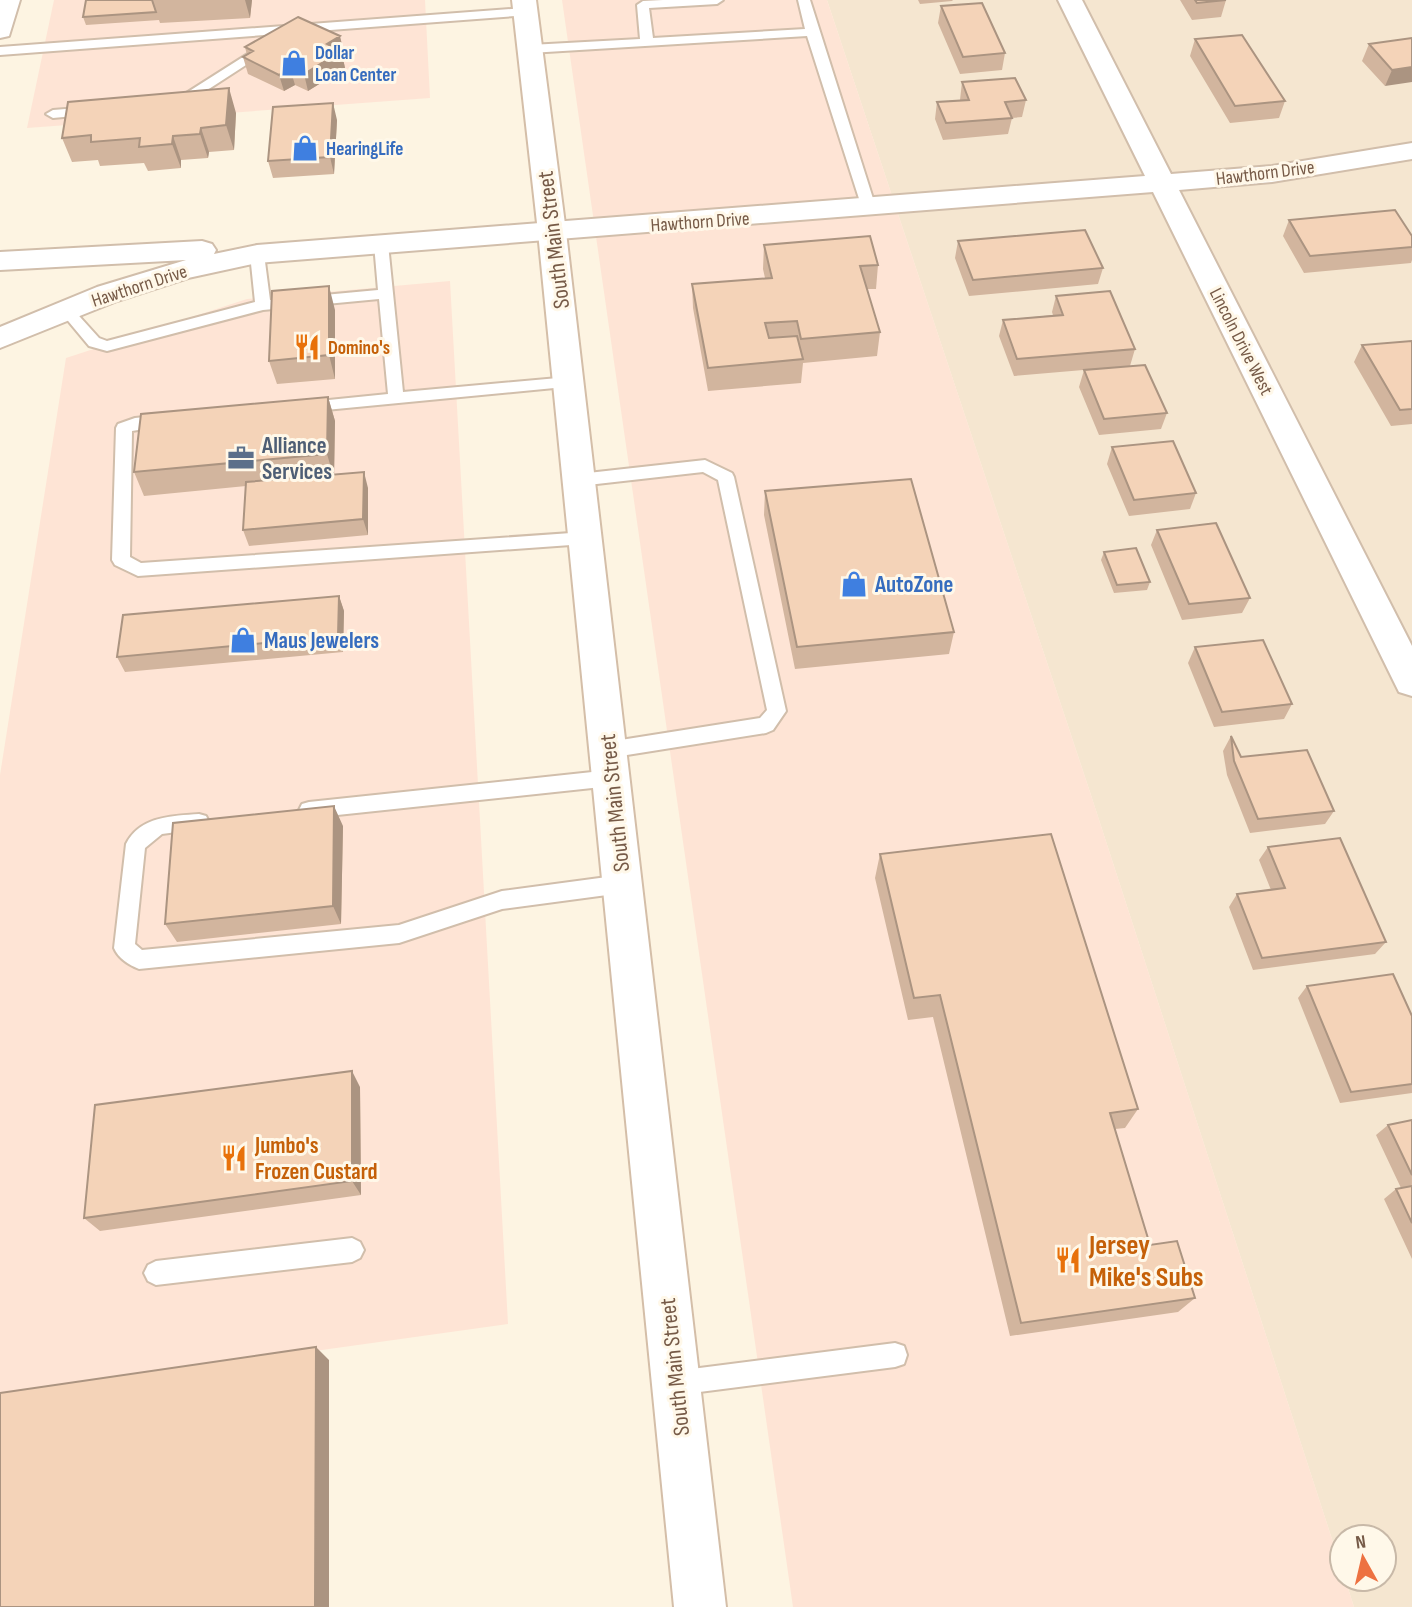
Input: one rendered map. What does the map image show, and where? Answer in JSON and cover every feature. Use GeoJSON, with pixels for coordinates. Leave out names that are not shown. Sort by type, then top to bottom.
{"type":"FeatureCollection","features":[{"type":"Feature","properties":{"kind":"street"},"geometry":{"type":"LineString","coordinates":[[0,31],[8,0]]}},
{"type":"Feature","properties":{"kind":"street","name":"Lincoln Drive West"},"geometry":{"type":"LineString","coordinates":[[1070,0],[1412,682]]}},
{"type":"Feature","properties":{"kind":"street","name":"South Main Street"},"geometry":{"type":"LineString","coordinates":[[524,6],[569,382],[700,1607]]}},
{"type":"Feature","properties":{"kind":"street","name":"Hawthorn Drive"},"geometry":{"type":"LineString","coordinates":[[0,338],[66,310],[181,270],[257,254],[869,208],[1272,174],[1412,151]]}},
{"type":"Feature","properties":{"kind":"street"},"geometry":{"type":"LineString","coordinates":[[0,261],[203,250],[257,254]]}},
{"type":"Feature","properties":{"kind":"lane"},"geometry":{"type":"LineString","coordinates":[[648,42],[642,2],[717,0]]}},
{"type":"Feature","properties":{"kind":"lane"},"geometry":{"type":"LineString","coordinates":[[804,0],[869,208]]}},
{"type":"Feature","properties":{"kind":"lane"},"geometry":{"type":"LineString","coordinates":[[0,51],[128,37],[292,29],[524,6]]}},
{"type":"Feature","properties":{"kind":"lane"},"geometry":{"type":"LineString","coordinates":[[164,105],[177,104],[292,29]]}},
{"type":"Feature","properties":{"kind":"lane"},"geometry":{"type":"LineString","coordinates":[[530,49],[813,32]]}},
{"type":"Feature","properties":{"kind":"lane"},"geometry":{"type":"LineString","coordinates":[[53,114],[103,110]]}},
{"type":"Feature","properties":{"kind":"lane"},"geometry":{"type":"LineString","coordinates":[[381,244],[396,398]]}},
{"type":"Feature","properties":{"kind":"lane"},"geometry":{"type":"LineString","coordinates":[[257,254],[263,305]]}},
{"type":"Feature","properties":{"kind":"lane"},"geometry":{"type":"LineString","coordinates":[[66,310],[94,342],[107,346],[263,305],[386,294]]}},
{"type":"Feature","properties":{"kind":"lane"},"geometry":{"type":"LineString","coordinates":[[286,409],[569,382]]}},
{"type":"Feature","properties":{"kind":"lane"},"geometry":{"type":"LineString","coordinates":[[176,420],[135,424],[124,428],[121,560],[138,569],[585,538]]}},
{"type":"Feature","properties":{"kind":"lane"},"geometry":{"type":"LineString","coordinates":[[293,812],[610,764],[766,726],[776,711],[726,477],[705,467],[579,480]]}},
{"type":"Feature","properties":{"kind":"lane"},"geometry":{"type":"LineString","coordinates":[[225,819],[158,826],[136,844],[124,948],[139,960],[399,934],[502,900],[622,884]]}},
{"type":"Feature","properties":{"kind":"lane"},"geometry":{"type":"LineString","coordinates":[[156,1273],[352,1250]]}},
{"type":"Feature","properties":{"kind":"lane"},"geometry":{"type":"LineString","coordinates":[[676,1383],[895,1355]]}},
{"type":"Feature","properties":{"kind":"shaded area"},"geometry":{"type":"Polygon","coordinates":[[[54,0],[425,0],[430,98],[27,128],[54,0]]]}},
{"type":"Feature","properties":{"kind":"shaded area"},"geometry":{"type":"Polygon","coordinates":[[[562,0],[827,0],[1090,792],[1328,1527],[1328,1593],[1350,1593],[1354,1607],[793,1607],[562,0]]]}},
{"type":"Feature","properties":{"kind":"shaded area"},"geometry":{"type":"Polygon","coordinates":[[[827,0],[1412,0],[1412,1607],[1354,1607],[1350,1593],[1398,1593],[1398,1523],[1328,1523],[1328,1527],[1090,792],[827,0]]]}},
{"type":"Feature","properties":{"kind":"shaded area"},"geometry":{"type":"Polygon","coordinates":[[[450,281],[508,1324],[0,1395],[0,775],[66,358],[247,299],[450,281]]]}},
{"type":"Feature","properties":{"kind":"building"},"geometry":{"type":"Polygon","coordinates":[[[86,0],[152,0],[156,12],[83,17],[86,0]]]}},
{"type":"Feature","properties":{"kind":"building"},"geometry":{"type":"Polygon","coordinates":[[[1195,0],[1226,0],[1197,3],[1195,0]]]}},
{"type":"Feature","properties":{"kind":"building"},"geometry":{"type":"Polygon","coordinates":[[[982,3],[1005,53],[963,57],[941,6],[982,3]]]}},
{"type":"Feature","properties":{"kind":"building"},"geometry":{"type":"Polygon","coordinates":[[[298,17],[340,36],[327,44],[341,51],[304,74],[290,68],[279,75],[243,57],[253,51],[245,47],[298,17]]]}},
{"type":"Feature","properties":{"kind":"building"},"geometry":{"type":"Polygon","coordinates":[[[1242,35],[1285,101],[1235,106],[1195,39],[1242,35]]]}},
{"type":"Feature","properties":{"kind":"building"},"geometry":{"type":"Polygon","coordinates":[[[1412,38],[1412,67],[1392,70],[1369,44],[1412,38]]]}},
{"type":"Feature","properties":{"kind":"building"},"geometry":{"type":"Polygon","coordinates":[[[1015,78],[1026,100],[1005,102],[1012,118],[946,123],[937,102],[969,100],[962,82],[1015,78]]]}},
{"type":"Feature","properties":{"kind":"building"},"geometry":{"type":"Polygon","coordinates":[[[229,88],[226,125],[201,128],[200,134],[173,136],[172,144],[139,147],[140,138],[91,142],[91,135],[62,138],[68,102],[229,88]]]}},
{"type":"Feature","properties":{"kind":"building","name":"HearingLife"},"geometry":{"type":"Polygon","coordinates":[[[333,103],[330,157],[268,161],[273,107],[333,103]]]}},
{"type":"Feature","properties":{"kind":"building"},"geometry":{"type":"Polygon","coordinates":[[[1395,210],[1412,236],[1412,247],[1310,256],[1289,220],[1395,210]]]}},
{"type":"Feature","properties":{"kind":"building"},"geometry":{"type":"Polygon","coordinates":[[[1085,230],[1103,268],[973,280],[958,241],[1085,230]]]}},
{"type":"Feature","properties":{"kind":"building"},"geometry":{"type":"Polygon","coordinates":[[[870,236],[878,265],[860,266],[880,332],[801,339],[797,321],[765,323],[769,338],[797,336],[803,359],[708,368],[692,284],[772,278],[764,245],[870,236]]]}},
{"type":"Feature","properties":{"kind":"building"},"geometry":{"type":"Polygon","coordinates":[[[329,286],[329,355],[269,361],[272,291],[329,286]]]}},
{"type":"Feature","properties":{"kind":"building"},"geometry":{"type":"Polygon","coordinates":[[[1110,291],[1135,349],[1017,359],[1003,320],[1063,315],[1056,296],[1110,291]]]}},
{"type":"Feature","properties":{"kind":"building"},"geometry":{"type":"Polygon","coordinates":[[[1412,341],[1412,409],[1400,410],[1362,345],[1412,341]]]}},
{"type":"Feature","properties":{"kind":"building"},"geometry":{"type":"Polygon","coordinates":[[[1145,365],[1167,413],[1104,419],[1084,370],[1145,365]]]}},
{"type":"Feature","properties":{"kind":"building"},"geometry":{"type":"Polygon","coordinates":[[[328,397],[327,454],[134,472],[141,414],[328,397]]]}},
{"type":"Feature","properties":{"kind":"building"},"geometry":{"type":"Polygon","coordinates":[[[1173,441],[1196,493],[1134,500],[1112,447],[1173,441]]]}},
{"type":"Feature","properties":{"kind":"building"},"geometry":{"type":"Polygon","coordinates":[[[364,472],[363,519],[243,530],[246,482],[364,472]]]}},
{"type":"Feature","properties":{"kind":"building","name":"AutoZone"},"geometry":{"type":"Polygon","coordinates":[[[911,479],[954,632],[797,647],[765,491],[911,479]]]}},
{"type":"Feature","properties":{"kind":"building"},"geometry":{"type":"Polygon","coordinates":[[[1216,523],[1250,598],[1189,604],[1157,530],[1216,523]]]}},
{"type":"Feature","properties":{"kind":"building"},"geometry":{"type":"Polygon","coordinates":[[[1136,548],[1150,582],[1117,585],[1104,552],[1136,548]]]}},
{"type":"Feature","properties":{"kind":"building"},"geometry":{"type":"Polygon","coordinates":[[[339,596],[338,636],[117,657],[123,615],[339,596]]]}},
{"type":"Feature","properties":{"kind":"building"},"geometry":{"type":"Polygon","coordinates":[[[1263,640],[1292,704],[1222,712],[1195,647],[1263,640]]]}},
{"type":"Feature","properties":{"kind":"building"},"geometry":{"type":"Polygon","coordinates":[[[1231,736],[1241,757],[1307,750],[1334,811],[1258,819],[1234,761],[1231,736]]]}},
{"type":"Feature","properties":{"kind":"building"},"geometry":{"type":"Polygon","coordinates":[[[334,806],[333,906],[165,924],[173,823],[334,806]]]}},
{"type":"Feature","properties":{"kind":"building"},"geometry":{"type":"Polygon","coordinates":[[[1051,834],[1138,1109],[1110,1113],[1150,1245],[1177,1241],[1195,1298],[1021,1323],[940,995],[914,998],[880,854],[1051,834]]]}},
{"type":"Feature","properties":{"kind":"building"},"geometry":{"type":"Polygon","coordinates":[[[1340,838],[1386,942],[1262,958],[1237,894],[1285,888],[1268,847],[1340,838]]]}},
{"type":"Feature","properties":{"kind":"building"},"geometry":{"type":"Polygon","coordinates":[[[1393,974],[1412,1016],[1412,1084],[1351,1092],[1307,986],[1393,974]]]}},
{"type":"Feature","properties":{"kind":"building","name":"Jumbo's Frozen Custard"},"geometry":{"type":"Polygon","coordinates":[[[352,1071],[352,1181],[84,1218],[95,1105],[352,1071]]]}},
{"type":"Feature","properties":{"kind":"building"},"geometry":{"type":"Polygon","coordinates":[[[1412,1120],[1412,1175],[1388,1125],[1412,1120]]]}},
{"type":"Feature","properties":{"kind":"building"},"geometry":{"type":"Polygon","coordinates":[[[1412,1186],[1412,1223],[1396,1189],[1412,1186]]]}},
{"type":"Feature","properties":{"kind":"building"},"geometry":{"type":"Polygon","coordinates":[[[316,1347],[315,1607],[0,1607],[0,1393],[316,1347]]]}},
{"type":"Feature","properties":{"kind":"place","name":"Dollar Loan Center"},"geometry":{"type":"Point","coordinates":[294,63]}},
{"type":"Feature","properties":{"kind":"place","name":"HearingLife"},"geometry":{"type":"Point","coordinates":[305,148]}},
{"type":"Feature","properties":{"kind":"place","name":"Domino's"},"geometry":{"type":"Point","coordinates":[307,347]}},
{"type":"Feature","properties":{"kind":"place","name":"Alliance Services"},"geometry":{"type":"Point","coordinates":[241,458]}},
{"type":"Feature","properties":{"kind":"place","name":"AutoZone"},"geometry":{"type":"Point","coordinates":[854,584]}},
{"type":"Feature","properties":{"kind":"place","name":"Maus Jewelers"},"geometry":{"type":"Point","coordinates":[243,640]}},
{"type":"Feature","properties":{"kind":"place","name":"Jumbo's Frozen Custard"},"geometry":{"type":"Point","coordinates":[234,1158]}},
{"type":"Feature","properties":{"kind":"place","name":"Jersey Mike's Subs"},"geometry":{"type":"Point","coordinates":[1068,1260]}}]}
